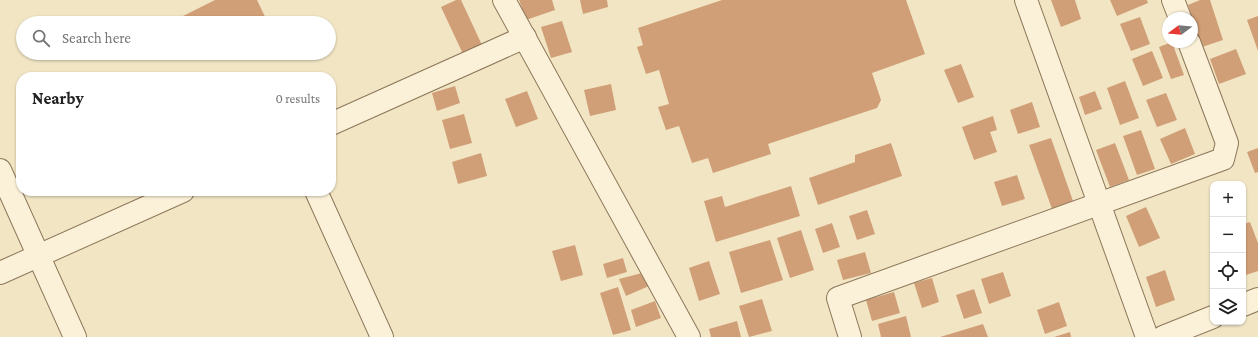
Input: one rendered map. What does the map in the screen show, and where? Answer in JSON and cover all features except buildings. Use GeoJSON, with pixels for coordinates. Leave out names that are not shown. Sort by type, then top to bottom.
{"type":"FeatureCollection","features":[{"type":"Feature","properties":{"kind":"street"},"geometry":{"type":"LineString","coordinates":[[504,0],[689,337]]}},
{"type":"Feature","properties":{"kind":"street"},"geometry":{"type":"LineString","coordinates":[[1026,0],[1147,337]]}},
{"type":"Feature","properties":{"kind":"street"},"geometry":{"type":"LineString","coordinates":[[1173,0],[1178,12]]}},
{"type":"Feature","properties":{"kind":"street"},"geometry":{"type":"LineString","coordinates":[[336,122],[525,37]]}},
{"type":"Feature","properties":{"kind":"street"},"geometry":{"type":"LineString","coordinates":[[850,337],[838,298],[1222,159],[1227,144],[1191,48]]}},
{"type":"Feature","properties":{"kind":"street"},"geometry":{"type":"LineString","coordinates":[[0,170],[75,337]]}},
{"type":"Feature","properties":{"kind":"street"},"geometry":{"type":"LineString","coordinates":[[0,273],[172,196]]}},
{"type":"Feature","properties":{"kind":"street"},"geometry":{"type":"LineString","coordinates":[[318,196],[382,337]]}},
{"type":"Feature","properties":{"kind":"street"},"geometry":{"type":"LineString","coordinates":[[1246,304],[1258,298]]}},
{"type":"Feature","properties":{"kind":"street"},"geometry":{"type":"LineString","coordinates":[[1163,337],[1210,318]]}}]}
